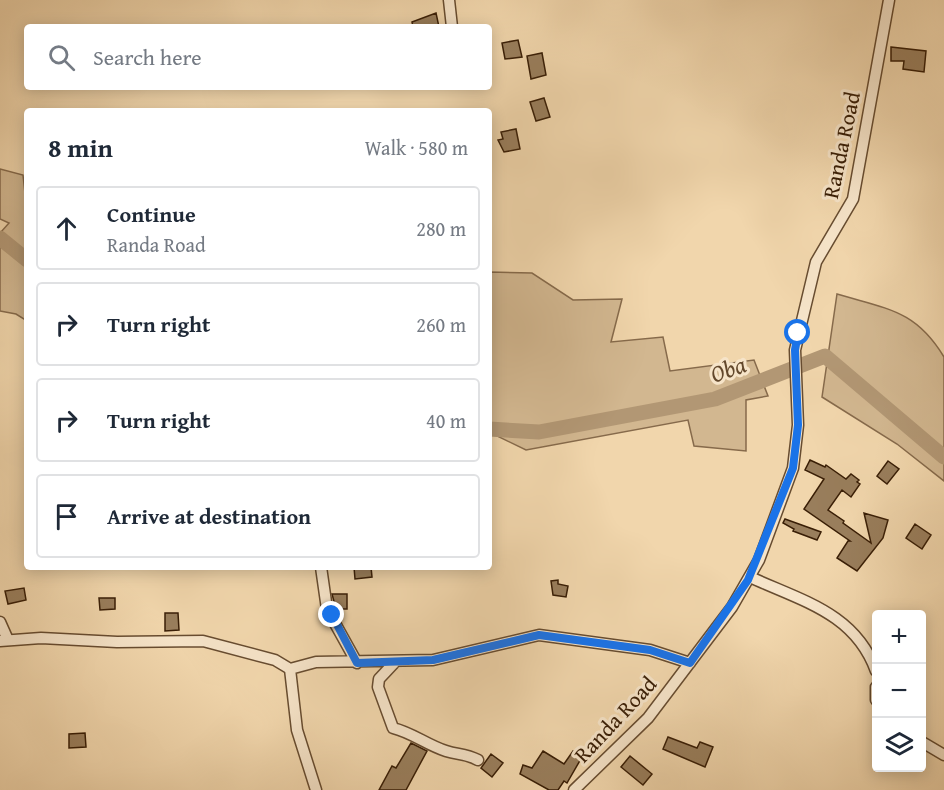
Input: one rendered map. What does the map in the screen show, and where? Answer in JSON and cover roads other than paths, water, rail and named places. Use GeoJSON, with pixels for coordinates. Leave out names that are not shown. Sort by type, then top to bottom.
{"type":"FeatureCollection","features":[{"type":"Feature","properties":{"kind":"street"},"geometry":{"type":"LineString","coordinates":[[449,0],[452,24]]}},
{"type":"Feature","properties":{"kind":"street","name":"Randa Road"},"geometry":{"type":"LineString","coordinates":[[574,790],[648,717],[690,663],[750,577],[793,468],[798,425],[795,350],[816,262],[853,199],[889,0]]}},
{"type":"Feature","properties":{"kind":"street"},"geometry":{"type":"LineString","coordinates":[[321,570],[327,609],[357,663]]}},
{"type":"Feature","properties":{"kind":"street"},"geometry":{"type":"LineString","coordinates":[[750,577],[843,622],[868,650],[873,664]]}},
{"type":"Feature","properties":{"kind":"street"},"geometry":{"type":"LineString","coordinates":[[0,622],[4,641],[41,638],[106,642],[203,641],[275,660],[290,669],[316,662],[433,660],[539,635],[650,650],[690,663]]}},
{"type":"Feature","properties":{"kind":"street"},"geometry":{"type":"LineString","coordinates":[[394,662],[379,679],[378,687],[393,728],[418,736],[443,750],[465,753],[478,760]]}},
{"type":"Feature","properties":{"kind":"street"},"geometry":{"type":"LineString","coordinates":[[290,669],[297,730],[316,790]]}},
{"type":"Feature","properties":{"kind":"street"},"geometry":{"type":"LineString","coordinates":[[926,745],[944,754]]}},
{"type":"Feature","properties":{"kind":"waterway","name":"Oba"},"geometry":{"type":"LineString","coordinates":[[0,238],[24,258]]}},
{"type":"Feature","properties":{"kind":"waterway","name":"Oba"},"geometry":{"type":"LineString","coordinates":[[492,429],[539,432],[715,399],[825,356],[944,457]]}}]}
